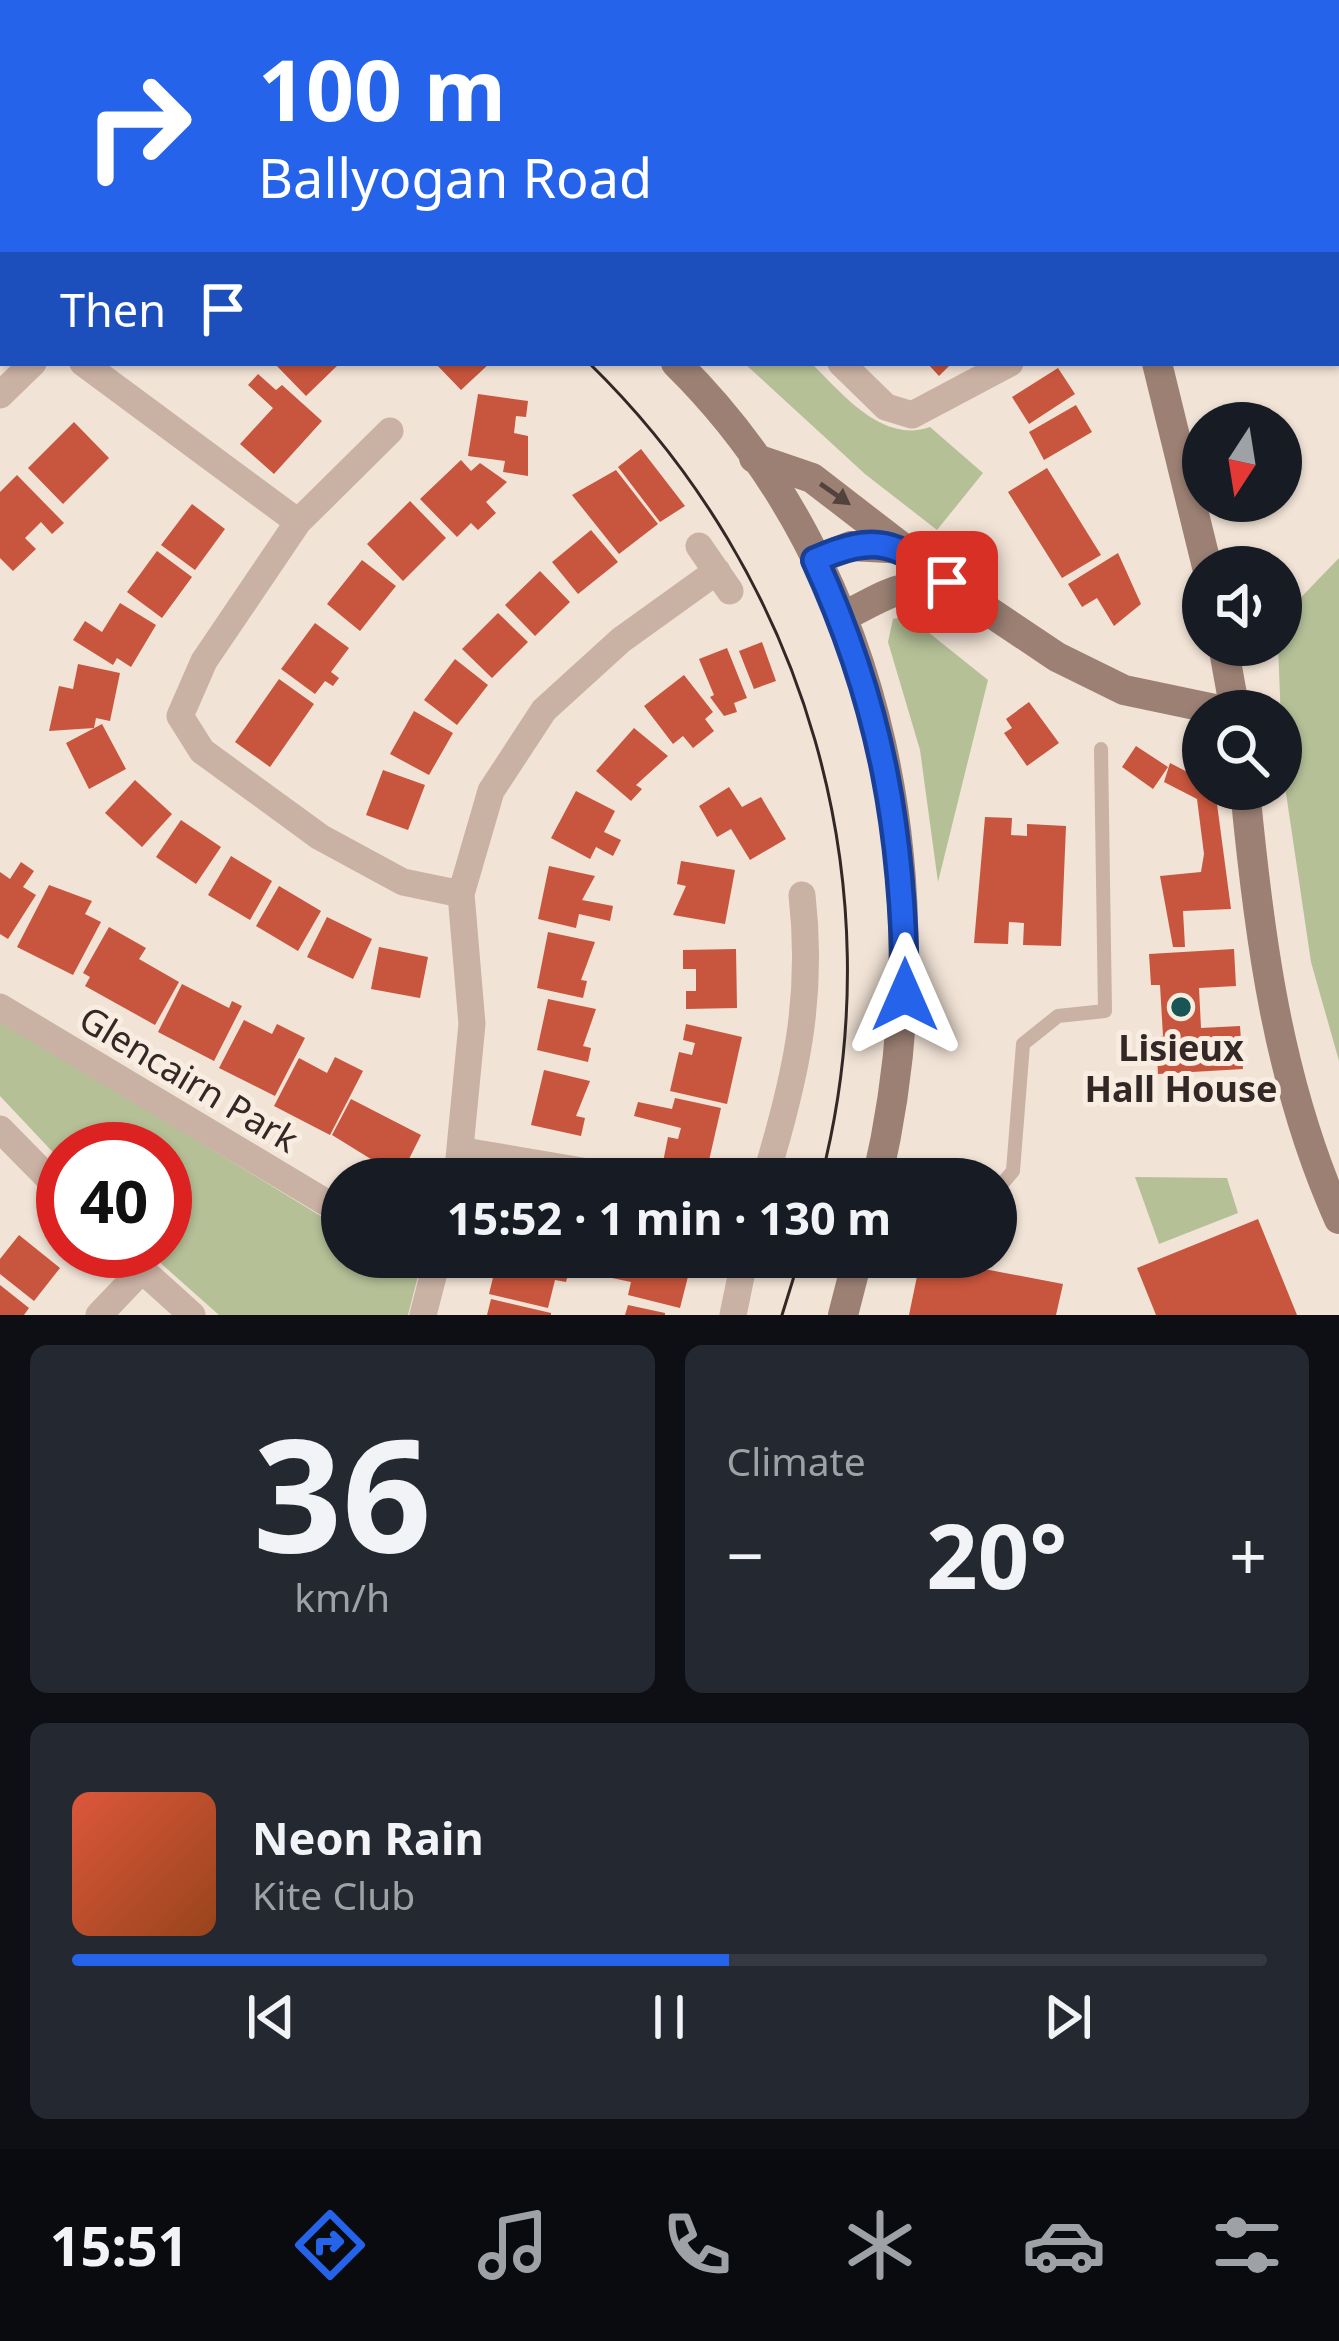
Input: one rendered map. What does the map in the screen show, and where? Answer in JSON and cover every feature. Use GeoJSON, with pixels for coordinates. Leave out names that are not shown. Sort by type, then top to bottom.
{"type":"FeatureCollection","features":[{"type":"Feature","properties":{"kind":"street"},"geometry":{"type":"LineString","coordinates":[[0,395],[30,366]]}},
{"type":"Feature","properties":{"kind":"street"},"geometry":{"type":"LineString","coordinates":[[86,366],[298,522]]}},
{"type":"Feature","properties":{"kind":"street"},"geometry":{"type":"LineString","coordinates":[[678,366],[754,458],[815,560],[842,617],[889,772],[905,916],[901,1052],[881,1158]]}},
{"type":"Feature","properties":{"kind":"street"},"geometry":{"type":"LineString","coordinates":[[845,366],[886,407],[912,415],[1004,366]]}},
{"type":"Feature","properties":{"kind":"street"},"geometry":{"type":"LineString","coordinates":[[1158,366],[1202,546]]}},
{"type":"Feature","properties":{"kind":"street"},"geometry":{"type":"LineString","coordinates":[[390,431],[298,522],[204,661],[180,716],[202,751],[320,837],[404,882],[461,894]]}},
{"type":"Feature","properties":{"kind":"street"},"geometry":{"type":"LineString","coordinates":[[754,458],[812,478],[960,592],[1058,657],[1107,682],[1182,703]]}},
{"type":"Feature","properties":{"kind":"street"},"geometry":{"type":"LineString","coordinates":[[462,1158],[472,1024],[461,894],[491,791],[544,710],[620,640],[723,581],[699,546]]}},
{"type":"Feature","properties":{"kind":"street"},"geometry":{"type":"LineString","coordinates":[[815,560],[850,546],[906,548]]}},
{"type":"Feature","properties":{"kind":"street"},"geometry":{"type":"LineString","coordinates":[[842,617],[900,586],[922,583],[960,592]]}},
{"type":"Feature","properties":{"kind":"street"},"geometry":{"type":"LineString","coordinates":[[1247,810],[1261,950],[1309,1153],[1339,1220]]}},
{"type":"Feature","properties":{"kind":"street"},"geometry":{"type":"LineString","coordinates":[[772,1158],[799,1070],[809,957],[802,896]]}},
{"type":"Feature","properties":{"kind":"street","name":"Glencairn Park"},"geometry":{"type":"LineString","coordinates":[[0,1007],[321,1198]]}},
{"type":"Feature","properties":{"kind":"street"},"geometry":{"type":"LineString","coordinates":[[0,1130],[36,1166]]}},
{"type":"Feature","properties":{"kind":"street"},"geometry":{"type":"LineString","coordinates":[[464,1151],[505,1158]]}},
{"type":"Feature","properties":{"kind":"street"},"geometry":{"type":"LineString","coordinates":[[99,1315],[121,1278]]}},
{"type":"Feature","properties":{"kind":"street"},"geometry":{"type":"LineString","coordinates":[[150,1278],[192,1315]]}},
{"type":"Feature","properties":{"kind":"street"},"geometry":{"type":"LineString","coordinates":[[423,1315],[433,1278]]}},
{"type":"Feature","properties":{"kind":"street"},"geometry":{"type":"LineString","coordinates":[[733,1315],[741,1278]]}},
{"type":"Feature","properties":{"kind":"street"},"geometry":{"type":"LineString","coordinates":[[843,1315],[853,1278]]}},
{"type":"Feature","properties":{"kind":"lane"},"geometry":{"type":"LineString","coordinates":[[1014,1158],[1023,1044],[1058,1016],[1105,1011],[1101,748]]}},
{"type":"Feature","properties":{"kind":"green space"},"geometry":{"type":"Polygon","coordinates":[[[747,366],[814,366],[864,413],[896,428],[930,427],[983,473],[937,530],[865,474],[747,366]]]}},
{"type":"Feature","properties":{"kind":"green space"},"geometry":{"type":"Polygon","coordinates":[[[1339,558],[1339,1061],[1311,962],[1288,810],[1302,810],[1302,690],[1280,690],[1279,666],[1302,666],[1302,596],[1339,558]]]}},
{"type":"Feature","properties":{"kind":"green space"},"geometry":{"type":"Polygon","coordinates":[[[908,616],[988,680],[938,882],[920,750],[888,642],[893,619],[908,616]]]}},
{"type":"Feature","properties":{"kind":"green space"},"geometry":{"type":"Polygon","coordinates":[[[0,1020],[167,1122],[36,1122],[36,1134],[0,1096],[0,1020]]]}},
{"type":"Feature","properties":{"kind":"green space"},"geometry":{"type":"Polygon","coordinates":[[[192,1137],[321,1216],[321,1278],[417,1278],[408,1315],[219,1315],[177,1278],[192,1278],[192,1137]]]}},
{"type":"Feature","properties":{"kind":"green space"},"geometry":{"type":"Polygon","coordinates":[[[1135,1177],[1227,1178],[1238,1213],[1159,1244],[1135,1177]]]}},
{"type":"Feature","properties":{"kind":"building"},"geometry":{"type":"Polygon","coordinates":[[[277,366],[337,366],[306,396],[277,366]]]}},
{"type":"Feature","properties":{"kind":"building"},"geometry":{"type":"Polygon","coordinates":[[[438,366],[487,366],[461,390],[438,366]]]}},
{"type":"Feature","properties":{"kind":"building"},"geometry":{"type":"Polygon","coordinates":[[[930,366],[949,366],[939,376],[930,366]]]}},
{"type":"Feature","properties":{"kind":"building"},"geometry":{"type":"Polygon","coordinates":[[[1058,368],[1075,394],[1029,424],[1012,397],[1058,368]]]}},
{"type":"Feature","properties":{"kind":"building"},"geometry":{"type":"Polygon","coordinates":[[[258,374],[276,390],[282,385],[322,421],[274,474],[240,444],[273,408],[248,385],[258,374]]]}},
{"type":"Feature","properties":{"kind":"building"},"geometry":{"type":"Polygon","coordinates":[[[478,394],[528,401],[526,417],[516,416],[514,433],[528,436],[528,476],[503,472],[505,461],[468,456],[478,394]]]}},
{"type":"Feature","properties":{"kind":"building"},"geometry":{"type":"Polygon","coordinates":[[[1076,405],[1092,432],[1044,460],[1029,432],[1076,405]]]}},
{"type":"Feature","properties":{"kind":"building"},"geometry":{"type":"Polygon","coordinates":[[[74,422],[109,458],[63,504],[28,468],[74,422]]]}},
{"type":"Feature","properties":{"kind":"building"},"geometry":{"type":"Polygon","coordinates":[[[641,449],[685,506],[660,522],[618,467],[641,449]]]}},
{"type":"Feature","properties":{"kind":"building"},"geometry":{"type":"Polygon","coordinates":[[[461,460],[471,471],[480,463],[507,482],[486,502],[496,513],[478,530],[471,523],[457,537],[420,499],[461,460]]]}},
{"type":"Feature","properties":{"kind":"building"},"geometry":{"type":"Polygon","coordinates":[[[1047,468],[1101,555],[1062,578],[1008,492],[1047,468]]]}},
{"type":"Feature","properties":{"kind":"building"},"geometry":{"type":"Polygon","coordinates":[[[616,470],[658,524],[619,554],[572,495],[616,470]]]}},
{"type":"Feature","properties":{"kind":"building"},"geometry":{"type":"Polygon","coordinates":[[[17,475],[64,523],[52,534],[41,522],[25,538],[36,549],[13,571],[0,558],[0,492],[17,475]]]}},
{"type":"Feature","properties":{"kind":"building"},"geometry":{"type":"Polygon","coordinates":[[[410,501],[446,538],[403,581],[367,544],[410,501]]]}},
{"type":"Feature","properties":{"kind":"building"},"geometry":{"type":"Polygon","coordinates":[[[192,504],[225,529],[195,570],[161,545],[192,504]]]}},
{"type":"Feature","properties":{"kind":"building"},"geometry":{"type":"Polygon","coordinates":[[[591,530],[618,562],[578,594],[552,562],[591,530]]]}},
{"type":"Feature","properties":{"kind":"building"},"geometry":{"type":"Polygon","coordinates":[[[157,551],[192,577],[162,618],[127,592],[157,551]]]}},
{"type":"Feature","properties":{"kind":"building"},"geometry":{"type":"Polygon","coordinates":[[[1118,553],[1141,604],[1114,626],[1097,598],[1082,607],[1068,584],[1118,553]]]}},
{"type":"Feature","properties":{"kind":"building"},"geometry":{"type":"Polygon","coordinates":[[[362,560],[396,586],[360,631],[327,604],[362,560]]]}},
{"type":"Feature","properties":{"kind":"building"},"geometry":{"type":"Polygon","coordinates":[[[540,571],[570,602],[535,636],[505,605],[540,571]]]}},
{"type":"Feature","properties":{"kind":"building"},"geometry":{"type":"Polygon","coordinates":[[[120,603],[156,625],[131,667],[117,658],[113,665],[73,640],[85,621],[102,632],[120,603]]]}},
{"type":"Feature","properties":{"kind":"building"},"geometry":{"type":"Polygon","coordinates":[[[498,613],[528,642],[492,678],[462,649],[498,613]]]}},
{"type":"Feature","properties":{"kind":"building"},"geometry":{"type":"Polygon","coordinates":[[[315,623],[349,648],[331,672],[339,678],[333,686],[325,681],[315,694],[281,669],[315,623]]]}},
{"type":"Feature","properties":{"kind":"building"},"geometry":{"type":"Polygon","coordinates":[[[762,642],[776,681],[754,689],[739,651],[762,642]]]}},
{"type":"Feature","properties":{"kind":"building"},"geometry":{"type":"Polygon","coordinates":[[[727,648],[747,698],[734,703],[737,712],[724,716],[710,697],[714,695],[699,659],[727,648]]]}},
{"type":"Feature","properties":{"kind":"building"},"geometry":{"type":"Polygon","coordinates":[[[455,659],[488,685],[457,725],[424,700],[455,659]]]}},
{"type":"Feature","properties":{"kind":"building"},"geometry":{"type":"Polygon","coordinates":[[[78,664],[120,673],[110,721],[96,718],[94,728],[49,731],[59,686],[73,689],[78,664]]]}},
{"type":"Feature","properties":{"kind":"building"},"geometry":{"type":"Polygon","coordinates":[[[684,675],[713,712],[705,719],[714,731],[693,748],[683,736],[673,744],[644,706],[684,675]]]}},
{"type":"Feature","properties":{"kind":"building"},"geometry":{"type":"Polygon","coordinates":[[[279,679],[314,704],[270,767],[235,742],[279,679]]]}},
{"type":"Feature","properties":{"kind":"building"},"geometry":{"type":"Polygon","coordinates":[[[1029,702],[1059,743],[1027,766],[1004,733],[1012,728],[1006,719],[1029,702]]]}},
{"type":"Feature","properties":{"kind":"building"},"geometry":{"type":"Polygon","coordinates":[[[414,711],[453,733],[429,775],[390,754],[414,711]]]}},
{"type":"Feature","properties":{"kind":"building"},"geometry":{"type":"Polygon","coordinates":[[[102,724],[126,769],[89,789],[66,743],[102,724]]]}},
{"type":"Feature","properties":{"kind":"building"},"geometry":{"type":"Polygon","coordinates":[[[634,728],[668,756],[636,785],[642,789],[631,801],[596,771],[634,728]]]}},
{"type":"Feature","properties":{"kind":"building"},"geometry":{"type":"Polygon","coordinates":[[[1136,746],[1168,767],[1153,789],[1122,767],[1136,746]]]}},
{"type":"Feature","properties":{"kind":"building"},"geometry":{"type":"Polygon","coordinates":[[[1170,763],[1182,769],[1182,791],[1164,782],[1170,763]]]}},
{"type":"Feature","properties":{"kind":"building"},"geometry":{"type":"Polygon","coordinates":[[[383,770],[425,785],[408,830],[366,815],[383,770]]]}},
{"type":"Feature","properties":{"kind":"building"},"geometry":{"type":"Polygon","coordinates":[[[135,780],[172,814],[142,847],[105,813],[135,780]]]}},
{"type":"Feature","properties":{"kind":"building"},"geometry":{"type":"Polygon","coordinates":[[[729,787],[742,807],[761,797],[786,839],[750,860],[731,829],[717,837],[699,806],[729,787]]]}},
{"type":"Feature","properties":{"kind":"building"},"geometry":{"type":"Polygon","coordinates":[[[576,791],[615,811],[604,832],[621,840],[613,856],[596,847],[590,859],[551,838],[576,791]]]}},
{"type":"Feature","properties":{"kind":"building"},"geometry":{"type":"Polygon","coordinates":[[[1198,810],[1218,810],[1231,909],[1183,911],[1185,947],[1173,947],[1160,876],[1201,872],[1204,854],[1198,810]]]}},
{"type":"Feature","properties":{"kind":"building"},"geometry":{"type":"Polygon","coordinates":[[[985,817],[1012,818],[1011,835],[1027,836],[1027,824],[1066,826],[1061,946],[1023,945],[1024,923],[1009,922],[1008,944],[974,943],[985,817]]]}},
{"type":"Feature","properties":{"kind":"building"},"geometry":{"type":"Polygon","coordinates":[[[181,820],[221,847],[196,884],[156,857],[181,820]]]}},
{"type":"Feature","properties":{"kind":"building"},"geometry":{"type":"Polygon","coordinates":[[[231,856],[272,881],[250,920],[208,895],[231,856]]]}},
{"type":"Feature","properties":{"kind":"building"},"geometry":{"type":"Polygon","coordinates":[[[681,861],[735,870],[725,924],[673,915],[686,886],[677,884],[681,861]]]}},
{"type":"Feature","properties":{"kind":"building"},"geometry":{"type":"Polygon","coordinates":[[[21,862],[34,871],[23,887],[36,895],[8,939],[0,934],[0,872],[10,879],[21,862]]]}},
{"type":"Feature","properties":{"kind":"building"},"geometry":{"type":"Polygon","coordinates":[[[549,866],[595,876],[582,900],[613,906],[610,921],[579,914],[576,928],[538,919],[549,866]]]}},
{"type":"Feature","properties":{"kind":"building"},"geometry":{"type":"Polygon","coordinates":[[[49,885],[92,901],[85,914],[101,922],[73,975],[17,947],[49,885]]]}},
{"type":"Feature","properties":{"kind":"building"},"geometry":{"type":"Polygon","coordinates":[[[279,886],[321,911],[298,951],[256,926],[279,886]]]}},
{"type":"Feature","properties":{"kind":"building"},"geometry":{"type":"Polygon","coordinates":[[[327,917],[372,939],[353,979],[307,957],[327,917]]]}},
{"type":"Feature","properties":{"kind":"building"},"geometry":{"type":"Polygon","coordinates":[[[109,927],[146,948],[139,959],[179,982],[155,1025],[85,986],[90,977],[83,973],[109,927]]]}},
{"type":"Feature","properties":{"kind":"building"},"geometry":{"type":"Polygon","coordinates":[[[548,932],[595,942],[581,980],[587,981],[583,998],[537,988],[548,932]]]}},
{"type":"Feature","properties":{"kind":"building"},"geometry":{"type":"Polygon","coordinates":[[[379,947],[428,957],[420,998],[371,989],[379,947]]]}},
{"type":"Feature","properties":{"kind":"building"},"geometry":{"type":"Polygon","coordinates":[[[736,949],[737,1008],[686,1009],[686,991],[696,991],[696,969],[683,969],[683,950],[736,949]]]}},
{"type":"Feature","properties":{"kind":"building","name":"Lisieux Hall House"},"geometry":{"type":"Polygon","coordinates":[[[1234,949],[1236,986],[1199,988],[1201,1028],[1240,1026],[1243,1069],[1158,1074],[1156,1037],[1163,1036],[1160,985],[1151,985],[1149,954],[1234,949]]]}},
{"type":"Feature","properties":{"kind":"building"},"geometry":{"type":"Polygon","coordinates":[[[182,984],[229,1008],[232,1001],[242,1006],[214,1061],[158,1032],[182,984]]]}},
{"type":"Feature","properties":{"kind":"building"},"geometry":{"type":"Polygon","coordinates":[[[548,999],[596,1009],[583,1046],[591,1048],[588,1062],[537,1050],[548,999]]]}},
{"type":"Feature","properties":{"kind":"building"},"geometry":{"type":"Polygon","coordinates":[[[244,1020],[272,1034],[277,1024],[305,1038],[275,1096],[219,1068],[244,1020]]]}},
{"type":"Feature","properties":{"kind":"building"},"geometry":{"type":"Polygon","coordinates":[[[686,1024],[742,1037],[727,1104],[670,1091],[679,1052],[692,1055],[695,1043],[683,1040],[686,1024]]]}},
{"type":"Feature","properties":{"kind":"building"},"geometry":{"type":"Polygon","coordinates":[[[335,1057],[363,1071],[330,1135],[274,1106],[299,1058],[327,1073],[335,1057]]]}},
{"type":"Feature","properties":{"kind":"building"},"geometry":{"type":"Polygon","coordinates":[[[544,1070],[590,1081],[576,1116],[585,1118],[581,1136],[531,1125],[544,1070]]]}},
{"type":"Feature","properties":{"kind":"building"},"geometry":{"type":"Polygon","coordinates":[[[675,1098],[721,1108],[710,1158],[664,1158],[668,1137],[678,1139],[681,1128],[634,1116],[638,1102],[672,1109],[675,1098]]]}},
{"type":"Feature","properties":{"kind":"building"},"geometry":{"type":"Polygon","coordinates":[[[351,1099],[421,1135],[410,1158],[369,1158],[332,1135],[351,1099]]]}},
{"type":"Feature","properties":{"kind":"building"},"geometry":{"type":"Polygon","coordinates":[[[1258,1219],[1297,1315],[1156,1315],[1137,1268],[1258,1219]]]}},
{"type":"Feature","properties":{"kind":"building"},"geometry":{"type":"Polygon","coordinates":[[[19,1235],[36,1249],[36,1278],[52,1278],[34,1301],[0,1274],[0,1259],[19,1235]]]}},
{"type":"Feature","properties":{"kind":"building"},"geometry":{"type":"Polygon","coordinates":[[[1017,1275],[1063,1284],[1056,1315],[909,1315],[917,1278],[1017,1275]]]}},
{"type":"Feature","properties":{"kind":"building"},"geometry":{"type":"Polygon","coordinates":[[[493,1278],[567,1278],[566,1282],[555,1280],[548,1308],[489,1294],[493,1278]]]}},
{"type":"Feature","properties":{"kind":"building"},"geometry":{"type":"Polygon","coordinates":[[[612,1278],[688,1278],[680,1308],[628,1295],[631,1282],[612,1278]]]}},
{"type":"Feature","properties":{"kind":"building"},"geometry":{"type":"Polygon","coordinates":[[[0,1285],[29,1308],[24,1315],[0,1315],[0,1285]]]}},
{"type":"Feature","properties":{"kind":"building"},"geometry":{"type":"Polygon","coordinates":[[[491,1299],[551,1313],[551,1315],[487,1315],[491,1299]]]}},
{"type":"Feature","properties":{"kind":"building"},"geometry":{"type":"Polygon","coordinates":[[[628,1305],[665,1313],[665,1315],[625,1315],[628,1305]]]}},
{"type":"Feature","properties":{"kind":"tram line"},"geometry":{"type":"LineString","coordinates":[[592,366],[664,447],[727,538],[778,637],[815,740],[838,847],[847,957],[842,1068],[825,1158]]}},
{"type":"Feature","properties":{"kind":"tram line"},"geometry":{"type":"LineString","coordinates":[[782,1315],[793,1278]]}},
{"type":"Feature","properties":{"kind":"place","name":"Lisieux Hall House"},"geometry":{"type":"Point","coordinates":[1181,1007]}},
{"type":"Feature","properties":{"kind":"route"},"geometry":{"type":"LineString","coordinates":[[905,995],[900,839],[889,772],[842,617],[815,560],[850,546],[881,543],[906,548],[947,582]]}}]}
